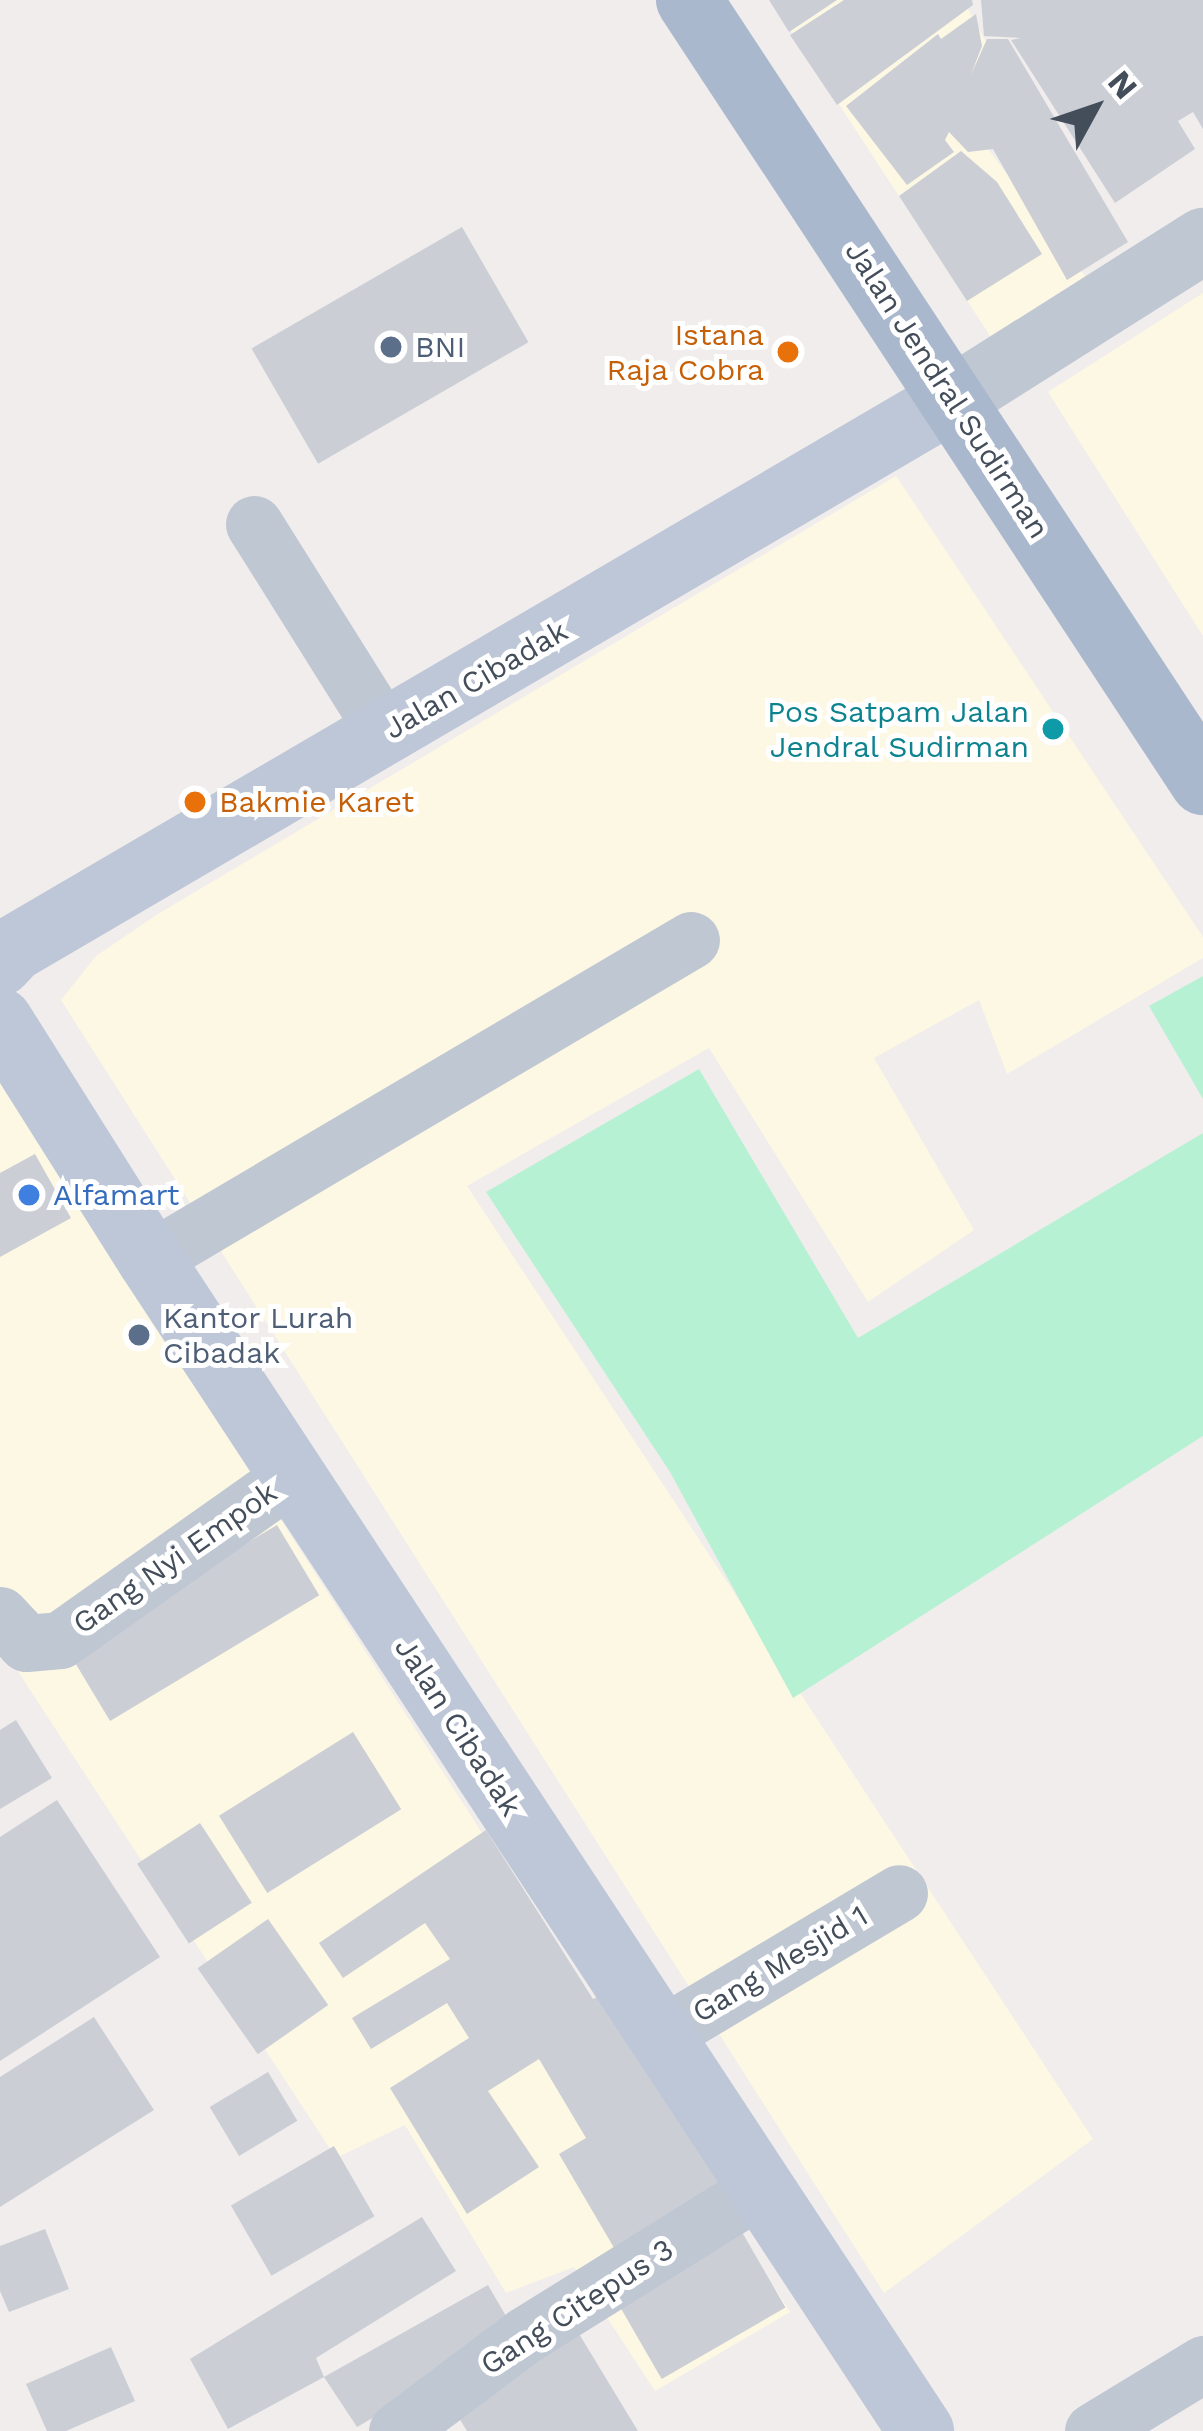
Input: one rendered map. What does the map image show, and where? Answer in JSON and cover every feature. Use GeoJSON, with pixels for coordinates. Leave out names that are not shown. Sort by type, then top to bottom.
{"type":"FeatureCollection","features":[{"type":"Feature","properties":{"kind":"main road","name":"Jalan Jendral Sudirman"},"geometry":{"type":"LineString","coordinates":[[689,0],[1203,782]]}},
{"type":"Feature","properties":{"kind":"main road","name":"Jalan Cibadak"},"geometry":{"type":"LineString","coordinates":[[0,962],[13,949],[953,399]]}},
{"type":"Feature","properties":{"kind":"main road","name":"Jalan Cibadak"},"geometry":{"type":"LineString","coordinates":[[0,1021],[150,1259],[921,2431]]}},
{"type":"Feature","properties":{"kind":"street"},"geometry":{"type":"LineString","coordinates":[[953,399],[1203,241]]}},
{"type":"Feature","properties":{"kind":"street"},"geometry":{"type":"LineString","coordinates":[[254,524],[385,733]]}},
{"type":"Feature","properties":{"kind":"street"},"geometry":{"type":"LineString","coordinates":[[150,1259],[691,940]]}},
{"type":"Feature","properties":{"kind":"street","name":"Gang Nyi Empok"},"geometry":{"type":"LineString","coordinates":[[0,1615],[26,1642],[60,1640],[292,1476]]}},
{"type":"Feature","properties":{"kind":"street","name":"Gang Mesjid 1"},"geometry":{"type":"LineString","coordinates":[[661,2035],[898,1893]]}},
{"type":"Feature","properties":{"kind":"street","name":"Gang Citepus 3"},"geometry":{"type":"LineString","coordinates":[[398,2431],[525,2335],[760,2189]]}},
{"type":"Feature","properties":{"kind":"street"},"geometry":{"type":"LineString","coordinates":[[1093,2431],[1203,2364]]}},
{"type":"Feature","properties":{"kind":"shaded area"},"geometry":{"type":"Polygon","coordinates":[[[771,0],[963,0],[992,53],[942,89],[1096,290],[998,348],[771,0]]]}},
{"type":"Feature","properties":{"kind":"shaded area"},"geometry":{"type":"Polygon","coordinates":[[[1203,293],[1203,636],[1048,392],[1203,293]]]}},
{"type":"Feature","properties":{"kind":"shaded area"},"geometry":{"type":"Polygon","coordinates":[[[896,476],[1203,937],[1203,958],[1007,1074],[979,1000],[874,1058],[974,1230],[868,1302],[709,1048],[467,1186],[1093,2139],[884,2293],[61,1000],[96,956],[158,914],[896,476]]]}},
{"type":"Feature","properties":{"kind":"shaded area"},"geometry":{"type":"Polygon","coordinates":[[[0,1083],[790,2312],[655,2391],[574,2267],[506,2293],[405,2125],[336,2158],[0,1644],[0,1083]]]}},
{"type":"Feature","properties":{"kind":"green space"},"geometry":{"type":"Polygon","coordinates":[[[1203,976],[1203,1099],[1149,1006],[1203,976]]]}},
{"type":"Feature","properties":{"kind":"green space"},"geometry":{"type":"Polygon","coordinates":[[[699,1069],[858,1338],[1203,1133],[1203,1436],[793,1698],[670,1472],[486,1192],[699,1069]]]}},
{"type":"Feature","properties":{"kind":"building"},"geometry":{"type":"Polygon","coordinates":[[[769,0],[837,0],[789,32],[769,0]]]}},
{"type":"Feature","properties":{"kind":"building"},"geometry":{"type":"Polygon","coordinates":[[[844,0],[972,0],[973,5],[837,105],[790,35],[844,0]]]}},
{"type":"Feature","properties":{"kind":"building"},"geometry":{"type":"Polygon","coordinates":[[[981,0],[1203,0],[1203,129],[1193,112],[1178,121],[1195,149],[1115,203],[1011,40],[1021,38],[984,36],[981,0]]]}},
{"type":"Feature","properties":{"kind":"building"},"geometry":{"type":"Polygon","coordinates":[[[976,14],[982,46],[970,77],[987,39],[1008,39],[1128,242],[1067,280],[993,149],[968,152],[949,132],[945,140],[954,152],[907,185],[846,106],[938,34],[941,39],[976,14]]]}},
{"type":"Feature","properties":{"kind":"building"},"geometry":{"type":"Polygon","coordinates":[[[961,151],[997,182],[1042,254],[967,301],[899,196],[961,151]]]}},
{"type":"Feature","properties":{"kind":"building","name":"BNI"},"geometry":{"type":"Polygon","coordinates":[[[462,227],[528,342],[318,464],[252,348],[462,227]]]}},
{"type":"Feature","properties":{"kind":"building","name":"Pos Satpam Jalan Jendral Sudirman"},"geometry":{"type":"Polygon","coordinates":[[[1056,715],[1068,731],[1050,744],[1038,728],[1056,715]]]}},
{"type":"Feature","properties":{"kind":"building","name":"Alfamart"},"geometry":{"type":"Polygon","coordinates":[[[35,1154],[71,1218],[0,1257],[0,1173],[35,1154]]]}},
{"type":"Feature","properties":{"kind":"building"},"geometry":{"type":"Polygon","coordinates":[[[277,1525],[319,1595],[110,1721],[68,1651],[277,1525]]]}},
{"type":"Feature","properties":{"kind":"building"},"geometry":{"type":"Polygon","coordinates":[[[16,1720],[52,1778],[0,1809],[0,1730],[16,1720]]]}},
{"type":"Feature","properties":{"kind":"building"},"geometry":{"type":"Polygon","coordinates":[[[353,1732],[401,1809],[267,1893],[219,1816],[353,1732]]]}},
{"type":"Feature","properties":{"kind":"building"},"geometry":{"type":"Polygon","coordinates":[[[57,1800],[160,1957],[0,2061],[0,1837],[57,1800]]]}},
{"type":"Feature","properties":{"kind":"building"},"geometry":{"type":"Polygon","coordinates":[[[200,1823],[252,1903],[189,1944],[137,1864],[200,1823]]]}},
{"type":"Feature","properties":{"kind":"building"},"geometry":{"type":"Polygon","coordinates":[[[486,1830],[593,1999],[612,1990],[733,2193],[620,2258],[559,2154],[586,2138],[539,2059],[488,2091],[539,2167],[467,2214],[390,2088],[469,2038],[447,2003],[371,2049],[352,2018],[450,1959],[425,1923],[343,1978],[319,1943],[486,1830]]]}},
{"type":"Feature","properties":{"kind":"building"},"geometry":{"type":"Polygon","coordinates":[[[268,1919],[328,2005],[258,2054],[198,1968],[268,1919]]]}},
{"type":"Feature","properties":{"kind":"building"},"geometry":{"type":"Polygon","coordinates":[[[94,2017],[154,2110],[0,2207],[0,2077],[94,2017]]]}},
{"type":"Feature","properties":{"kind":"building"},"geometry":{"type":"Polygon","coordinates":[[[268,2072],[297,2121],[239,2156],[210,2107],[268,2072]]]}},
{"type":"Feature","properties":{"kind":"building"},"geometry":{"type":"Polygon","coordinates":[[[334,2146],[374,2216],[271,2276],[231,2206],[334,2146]]]}},
{"type":"Feature","properties":{"kind":"building"},"geometry":{"type":"Polygon","coordinates":[[[422,2217],[456,2271],[316,2358],[324,2377],[228,2429],[190,2359],[422,2217]]]}},
{"type":"Feature","properties":{"kind":"building"},"geometry":{"type":"Polygon","coordinates":[[[735,2220],[786,2307],[662,2379],[611,2292],[735,2220]]]}},
{"type":"Feature","properties":{"kind":"building"},"geometry":{"type":"Polygon","coordinates":[[[45,2229],[69,2289],[9,2312],[0,2291],[0,2246],[45,2229]]]}},
{"type":"Feature","properties":{"kind":"building"},"geometry":{"type":"Polygon","coordinates":[[[488,2285],[517,2335],[357,2427],[324,2377],[488,2285]]]}},
{"type":"Feature","properties":{"kind":"building"},"geometry":{"type":"Polygon","coordinates":[[[573,2324],[638,2431],[467,2431],[448,2400],[573,2324]]]}},
{"type":"Feature","properties":{"kind":"building"},"geometry":{"type":"Polygon","coordinates":[[[111,2347],[135,2401],[66,2431],[47,2431],[26,2384],[111,2347]]]}},
{"type":"Feature","properties":{"kind":"place","name":"BNI"},"geometry":{"type":"Point","coordinates":[391,347]}},
{"type":"Feature","properties":{"kind":"place","name":"Istana Raja Cobra"},"geometry":{"type":"Point","coordinates":[788,352]}},
{"type":"Feature","properties":{"kind":"place","name":"Pos Satpam Jalan Jendral Sudirman"},"geometry":{"type":"Point","coordinates":[1053,729]}},
{"type":"Feature","properties":{"kind":"place","name":"Bakmie Karet"},"geometry":{"type":"Point","coordinates":[195,802]}},
{"type":"Feature","properties":{"kind":"place","name":"Alfamart"},"geometry":{"type":"Point","coordinates":[29,1195]}},
{"type":"Feature","properties":{"kind":"place","name":"Kantor Lurah Cibadak"},"geometry":{"type":"Point","coordinates":[139,1335]}}]}
